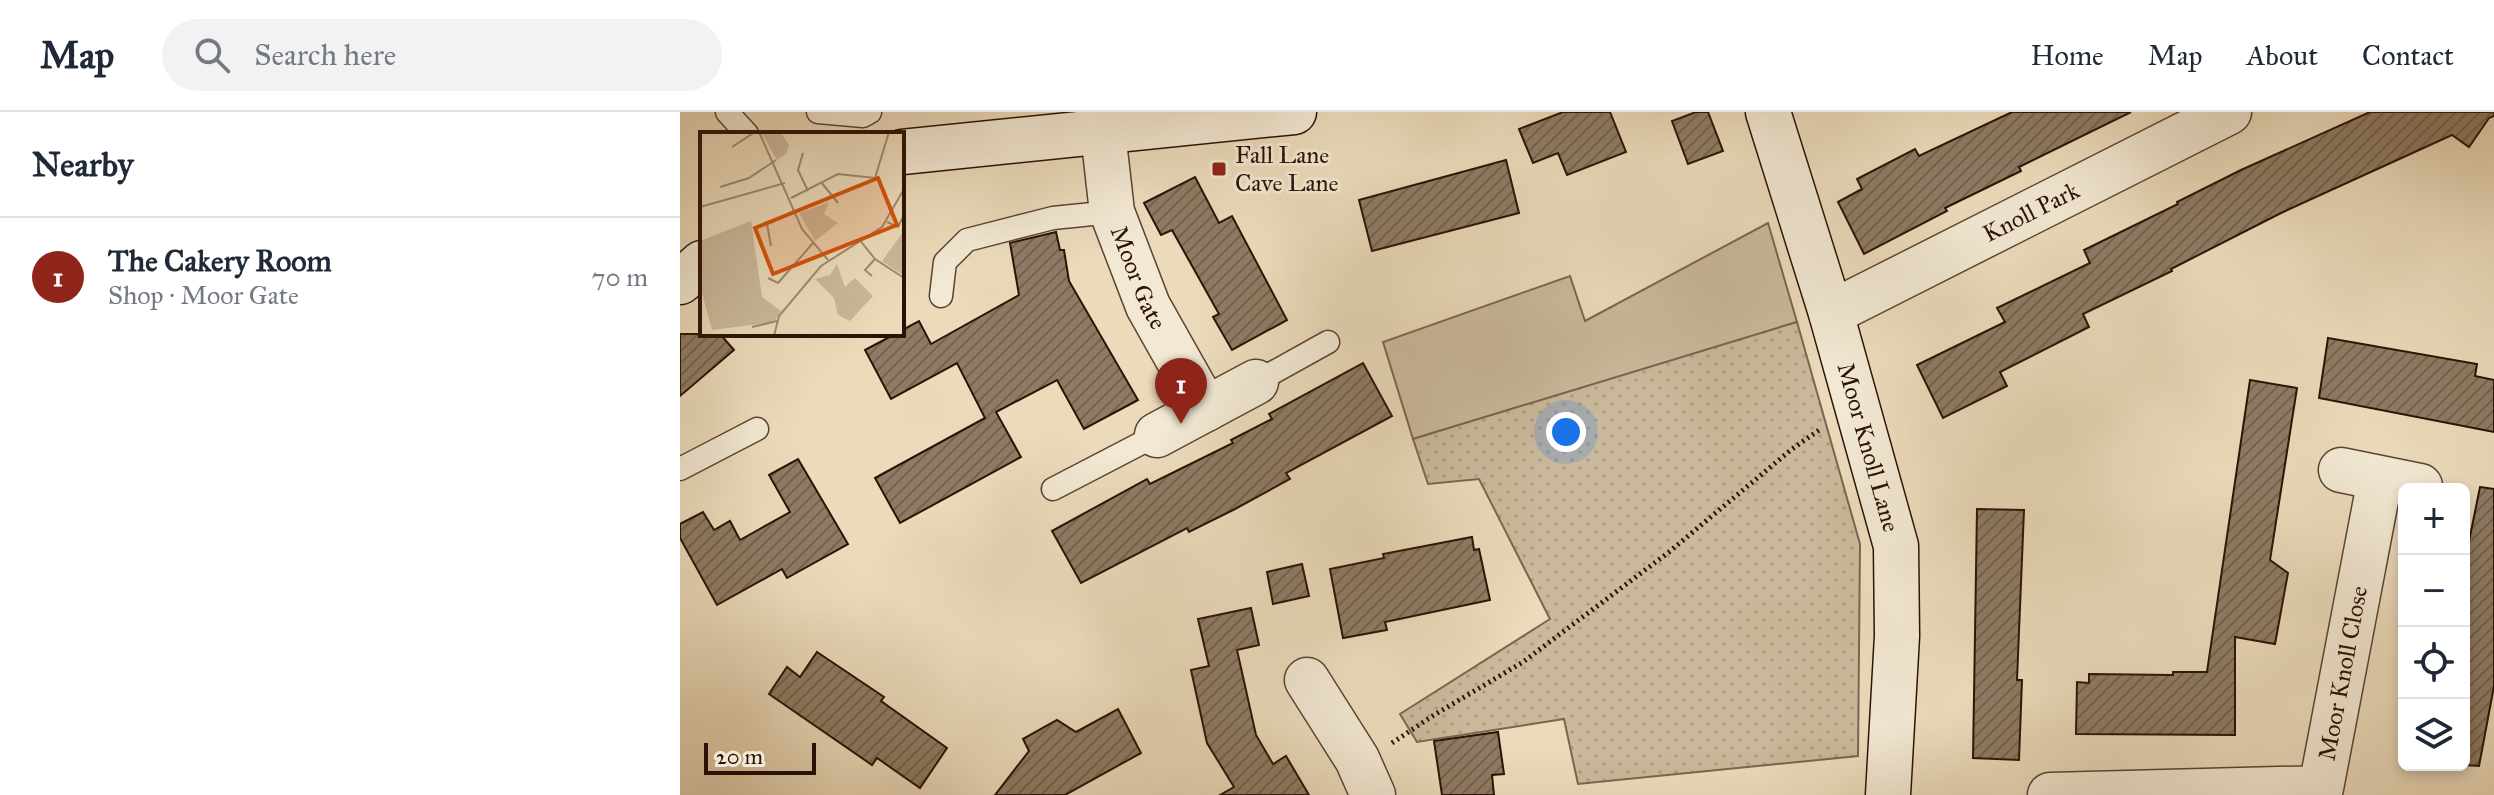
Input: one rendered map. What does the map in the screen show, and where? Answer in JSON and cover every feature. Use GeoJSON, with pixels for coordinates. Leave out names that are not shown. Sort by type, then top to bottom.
{"type":"FeatureCollection","features":[{"type":"Feature","properties":{"kind":"street"},"geometry":{"type":"LineString","coordinates":[[904,152],[1103,133],[1225,116],[1294,112]]}},
{"type":"Feature","properties":{"kind":"street","name":"Moor Knoll Lane"},"geometry":{"type":"LineString","coordinates":[[1768,112],[1831,313],[1896,546],[1897,636],[1888,795]]}},
{"type":"Feature","properties":{"kind":"street","name":"Knoll Park"},"geometry":{"type":"LineString","coordinates":[[1831,313],[2229,112]]}},
{"type":"Feature","properties":{"kind":"street","name":"Moor Gate"},"geometry":{"type":"LineString","coordinates":[[1103,133],[1112,212],[1148,306],[1206,409]]}},
{"type":"Feature","properties":{"kind":"street"},"geometry":{"type":"LineString","coordinates":[[680,282],[700,265]]}},
{"type":"Feature","properties":{"kind":"street"},"geometry":{"type":"LineString","coordinates":[[1157,435],[1256,382]]}},
{"type":"Feature","properties":{"kind":"street","name":"Moor Knoll Close"},"geometry":{"type":"LineString","coordinates":[[2050,795],[2321,788],[2380,478]]}},
{"type":"Feature","properties":{"kind":"street"},"geometry":{"type":"LineString","coordinates":[[1307,680],[1374,766]]}},
{"type":"Feature","properties":{"kind":"lane"},"geometry":{"type":"LineString","coordinates":[[727,112],[745,132]]}},
{"type":"Feature","properties":{"kind":"lane"},"geometry":{"type":"LineString","coordinates":[[818,112],[867,121]]}},
{"type":"Feature","properties":{"kind":"lane"},"geometry":{"type":"LineString","coordinates":[[941,296],[945,262],[967,240],[1053,218],[1112,212]]}},
{"type":"Feature","properties":{"kind":"lane"},"geometry":{"type":"LineString","coordinates":[[1256,382],[1328,342]]}},
{"type":"Feature","properties":{"kind":"lane"},"geometry":{"type":"LineString","coordinates":[[680,469],[757,429]]}},
{"type":"Feature","properties":{"kind":"lane"},"geometry":{"type":"LineString","coordinates":[[1053,489],[1157,435]]}},
{"type":"Feature","properties":{"kind":"path"},"geometry":{"type":"LineString","coordinates":[[1374,766],[1434,715],[1523,662],[1669,552],[1792,449],[1857,407]]}},
{"type":"Feature","properties":{"kind":"shaded area"},"geometry":{"type":"Polygon","coordinates":[[[1768,223],[1797,322],[1413,439],[1383,342],[1570,276],[1585,321],[1768,223]]]}},
{"type":"Feature","properties":{"kind":"shaded area"},"geometry":{"type":"Polygon","coordinates":[[[1797,322],[1860,544],[1858,756],[1578,784],[1564,719],[1417,742],[1400,714],[1550,619],[1479,479],[1428,484],[1413,439],[1797,322]]]}},
{"type":"Feature","properties":{"kind":"building"},"geometry":{"type":"Polygon","coordinates":[[[1563,112],[1610,112],[1626,152],[1567,175],[1558,153],[1533,163],[1519,129],[1563,112]]]}},
{"type":"Feature","properties":{"kind":"building"},"geometry":{"type":"Polygon","coordinates":[[[1696,112],[1708,112],[1723,151],[1688,164],[1672,121],[1696,112]]]}},
{"type":"Feature","properties":{"kind":"building"},"geometry":{"type":"Polygon","coordinates":[[[2012,112],[2131,112],[2019,167],[2021,171],[1945,208],[1947,211],[1864,254],[1838,202],[1862,189],[1857,179],[1915,149],[1919,156],[2012,112]]]}},
{"type":"Feature","properties":{"kind":"building"},"geometry":{"type":"Polygon","coordinates":[[[2370,112],[2494,112],[2494,116],[2489,118],[2469,147],[2452,135],[2281,213],[2083,314],[2089,327],[2000,372],[2007,386],[1943,418],[1917,365],[2005,322],[1997,308],[2090,263],[2084,250],[2241,170],[2370,112]]]}},
{"type":"Feature","properties":{"kind":"building"},"geometry":{"type":"Polygon","coordinates":[[[1506,160],[1519,213],[1372,251],[1359,200],[1506,160]]]}},
{"type":"Feature","properties":{"kind":"building"},"geometry":{"type":"Polygon","coordinates":[[[1195,177],[1219,223],[1232,216],[1287,320],[1232,350],[1213,317],[1219,314],[1172,230],[1161,235],[1144,203],[1195,177]]]}},
{"type":"Feature","properties":{"kind":"building"},"geometry":{"type":"Polygon","coordinates":[[[1056,232],[1060,250],[1064,250],[1069,281],[1138,400],[1084,429],[1057,380],[996,412],[1021,457],[900,523],[875,478],[985,418],[957,363],[891,399],[865,350],[891,336],[904,336],[904,329],[919,321],[931,344],[1019,295],[1010,243],[1056,232]]]}},
{"type":"Feature","properties":{"kind":"building"},"geometry":{"type":"Polygon","coordinates":[[[680,334],[722,336],[734,350],[680,396],[680,334]]]}},
{"type":"Feature","properties":{"kind":"building"},"geometry":{"type":"Polygon","coordinates":[[[2328,338],[2477,364],[2475,376],[2494,380],[2494,432],[2319,398],[2328,338]]]}},
{"type":"Feature","properties":{"kind":"building"},"geometry":{"type":"Polygon","coordinates":[[[1363,363],[1392,416],[1286,473],[1290,479],[1235,509],[1189,532],[1187,528],[1081,583],[1052,531],[1147,479],[1150,484],[1233,443],[1231,440],[1272,419],[1269,414],[1363,363]]]}},
{"type":"Feature","properties":{"kind":"building"},"geometry":{"type":"Polygon","coordinates":[[[2250,380],[2297,388],[2270,560],[2288,573],[2275,644],[2235,637],[2235,735],[2076,734],[2077,682],[2089,683],[2089,674],[2173,675],[2173,672],[2207,672],[2250,380]]]}},
{"type":"Feature","properties":{"kind":"building"},"geometry":{"type":"Polygon","coordinates":[[[798,459],[848,544],[787,578],[782,569],[717,605],[680,538],[680,524],[703,512],[714,530],[730,521],[740,540],[790,512],[769,475],[798,459]]]}},
{"type":"Feature","properties":{"kind":"building"},"geometry":{"type":"Polygon","coordinates":[[[2480,487],[2494,489],[2494,686],[2479,766],[2470,765],[2470,536],[2480,487]]]}},
{"type":"Feature","properties":{"kind":"building"},"geometry":{"type":"Polygon","coordinates":[[[1977,509],[2024,510],[2017,680],[2022,680],[2019,760],[1973,758],[1977,509]]]}},
{"type":"Feature","properties":{"kind":"building"},"geometry":{"type":"Polygon","coordinates":[[[1472,537],[1474,550],[1479,549],[1490,600],[1385,622],[1387,630],[1343,638],[1330,569],[1384,558],[1383,554],[1472,537]]]}},
{"type":"Feature","properties":{"kind":"building"},"geometry":{"type":"Polygon","coordinates":[[[1302,564],[1309,596],[1273,604],[1267,572],[1302,564]]]}},
{"type":"Feature","properties":{"kind":"building"},"geometry":{"type":"Polygon","coordinates":[[[1251,608],[1259,645],[1237,650],[1256,735],[1273,764],[1286,756],[1309,795],[1220,795],[1234,787],[1207,743],[1191,670],[1209,666],[1198,619],[1251,608]]]}},
{"type":"Feature","properties":{"kind":"building"},"geometry":{"type":"Polygon","coordinates":[[[817,652],[884,697],[881,701],[947,748],[920,788],[877,758],[872,765],[769,694],[787,667],[800,677],[817,652]]]}},
{"type":"Feature","properties":{"kind":"building"},"geometry":{"type":"Polygon","coordinates":[[[1118,709],[1141,753],[1065,795],[995,795],[1029,751],[1023,739],[1057,720],[1076,732],[1118,709]]]}},
{"type":"Feature","properties":{"kind":"building"},"geometry":{"type":"Polygon","coordinates":[[[1498,732],[1504,774],[1492,775],[1494,795],[1442,795],[1434,741],[1498,732]]]}},
{"type":"Feature","properties":{"kind":"place","name":"Fall Lane Cave Lane"},"geometry":{"type":"Point","coordinates":[1219,169]}},
{"type":"Feature","properties":{"kind":"place","name":"The Cakery Room"},"geometry":{"type":"Point","coordinates":[1181,424]}}]}
